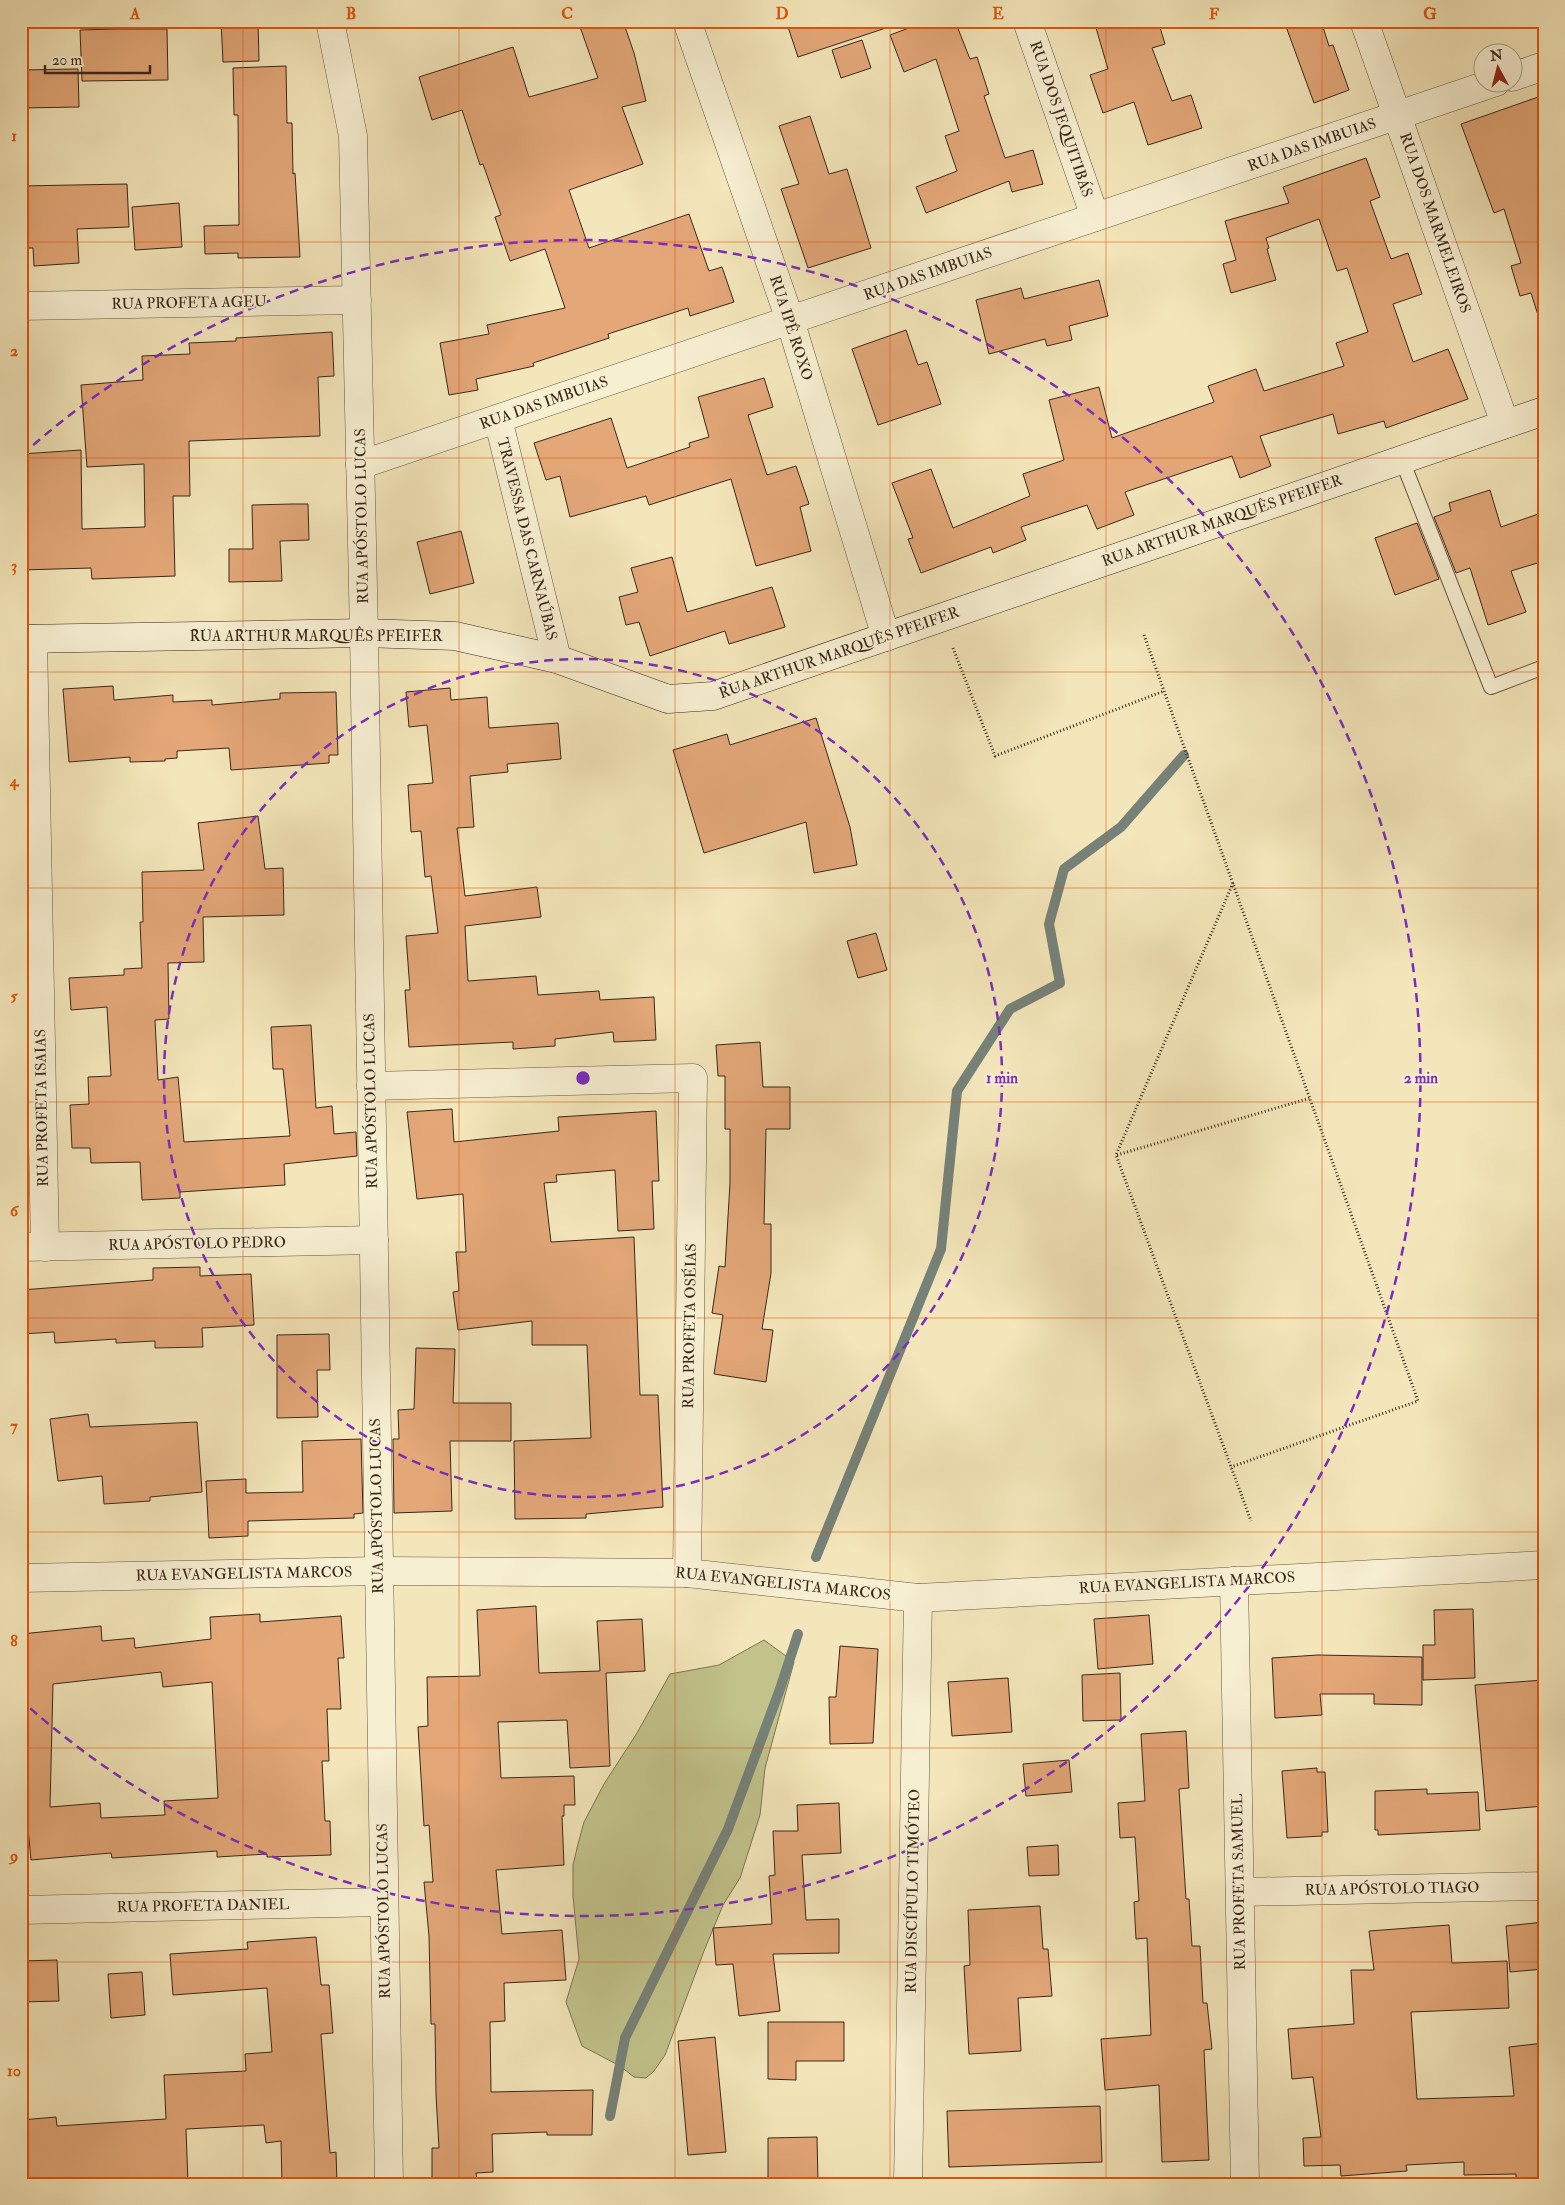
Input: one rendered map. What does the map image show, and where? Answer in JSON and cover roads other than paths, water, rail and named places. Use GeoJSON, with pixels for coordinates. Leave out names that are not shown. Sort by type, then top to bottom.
{"type":"FeatureCollection","features":[{"type":"Feature","properties":{"kind":"street","name":"RUA APÓSTOLO LUCAS"},"geometry":{"type":"LineString","coordinates":[[330,21],[353,136],[364,633],[388,2184]]}},
{"type":"Feature","properties":{"kind":"street","name":"RUA IPÊ ROXO"},"geometry":{"type":"LineString","coordinates":[[687,21],[790,320],[886,637]]}},
{"type":"Feature","properties":{"kind":"street","name":"RUA DOS JEQUITIBÁS"},"geometry":{"type":"LineString","coordinates":[[1027,21],[1095,218]]}},
{"type":"Feature","properties":{"kind":"street","name":"RUA DOS MARMELEIROS"},"geometry":{"type":"LineString","coordinates":[[1364,21],[1505,424]]}},
{"type":"Feature","properties":{"kind":"street"},"geometry":{"type":"LineString","coordinates":[[1522,74],[1544,66]]}},
{"type":"Feature","properties":{"kind":"street","name":"RUA DAS IMBUIAS"},"geometry":{"type":"LineString","coordinates":[[360,465],[1472,90]]}},
{"type":"Feature","properties":{"kind":"street","name":"RUA PROFETA AGEU"},"geometry":{"type":"LineString","coordinates":[[21,306],[357,300]]}},
{"type":"Feature","properties":{"kind":"street","name":"RUA ARTHUR MARQUÊS PFEIFER"},"geometry":{"type":"LineString","coordinates":[[27,639],[364,633],[455,636],[557,659],[668,700],[712,696],[1544,411]]}},
{"type":"Feature","properties":{"kind":"street","name":"TRAVESSA DAS CARNAÚBAS"},"geometry":{"type":"LineString","coordinates":[[498,419],[557,659]]}},
{"type":"Feature","properties":{"kind":"street","name":"RUA PROFETA ISAIAS"},"geometry":{"type":"LineString","coordinates":[[27,639],[33,1247]]}},
{"type":"Feature","properties":{"kind":"street","name":"RUA PROFETA OSÉIAS"},"geometry":{"type":"LineString","coordinates":[[371,1086],[693,1078],[687,1573]]}},
{"type":"Feature","properties":{"kind":"street","name":"RUA APÓSTOLO PEDRO"},"geometry":{"type":"LineString","coordinates":[[33,1247],[374,1240]]}},
{"type":"Feature","properties":{"kind":"street","name":"RUA EVANGELISTA MARCOS"},"geometry":{"type":"LineString","coordinates":[[21,1578],[378,1571],[687,1573],[918,1598],[1544,1565]]}},
{"type":"Feature","properties":{"kind":"street","name":"RUA PROFETA SAMUEL"},"geometry":{"type":"LineString","coordinates":[[1234,1581],[1245,2184]]}},
{"type":"Feature","properties":{"kind":"street","name":"RUA DISCÍPULO TIMÓTEO"},"geometry":{"type":"LineString","coordinates":[[908,2184],[918,1598]]}},
{"type":"Feature","properties":{"kind":"street","name":"RUA APÓSTOLO TIAGO"},"geometry":{"type":"LineString","coordinates":[[1240,1892],[1544,1886]]}},
{"type":"Feature","properties":{"kind":"street","name":"RUA PROFETA DANIEL"},"geometry":{"type":"LineString","coordinates":[[21,1910],[384,1902]]}},
{"type":"Feature","properties":{"kind":"lane"},"geometry":{"type":"LineString","coordinates":[[1402,460],[1491,687],[1544,667]]}},
{"type":"Feature","properties":{"kind":"waterway"},"geometry":{"type":"LineString","coordinates":[[816,1557],[941,1249],[957,1091],[1010,1009],[1060,983],[1049,924],[1064,869],[1121,827],[1184,755]]}},
{"type":"Feature","properties":{"kind":"waterway"},"geometry":{"type":"LineString","coordinates":[[610,2116],[625,2038],[728,1829],[780,1689],[798,1634]]}}]}
